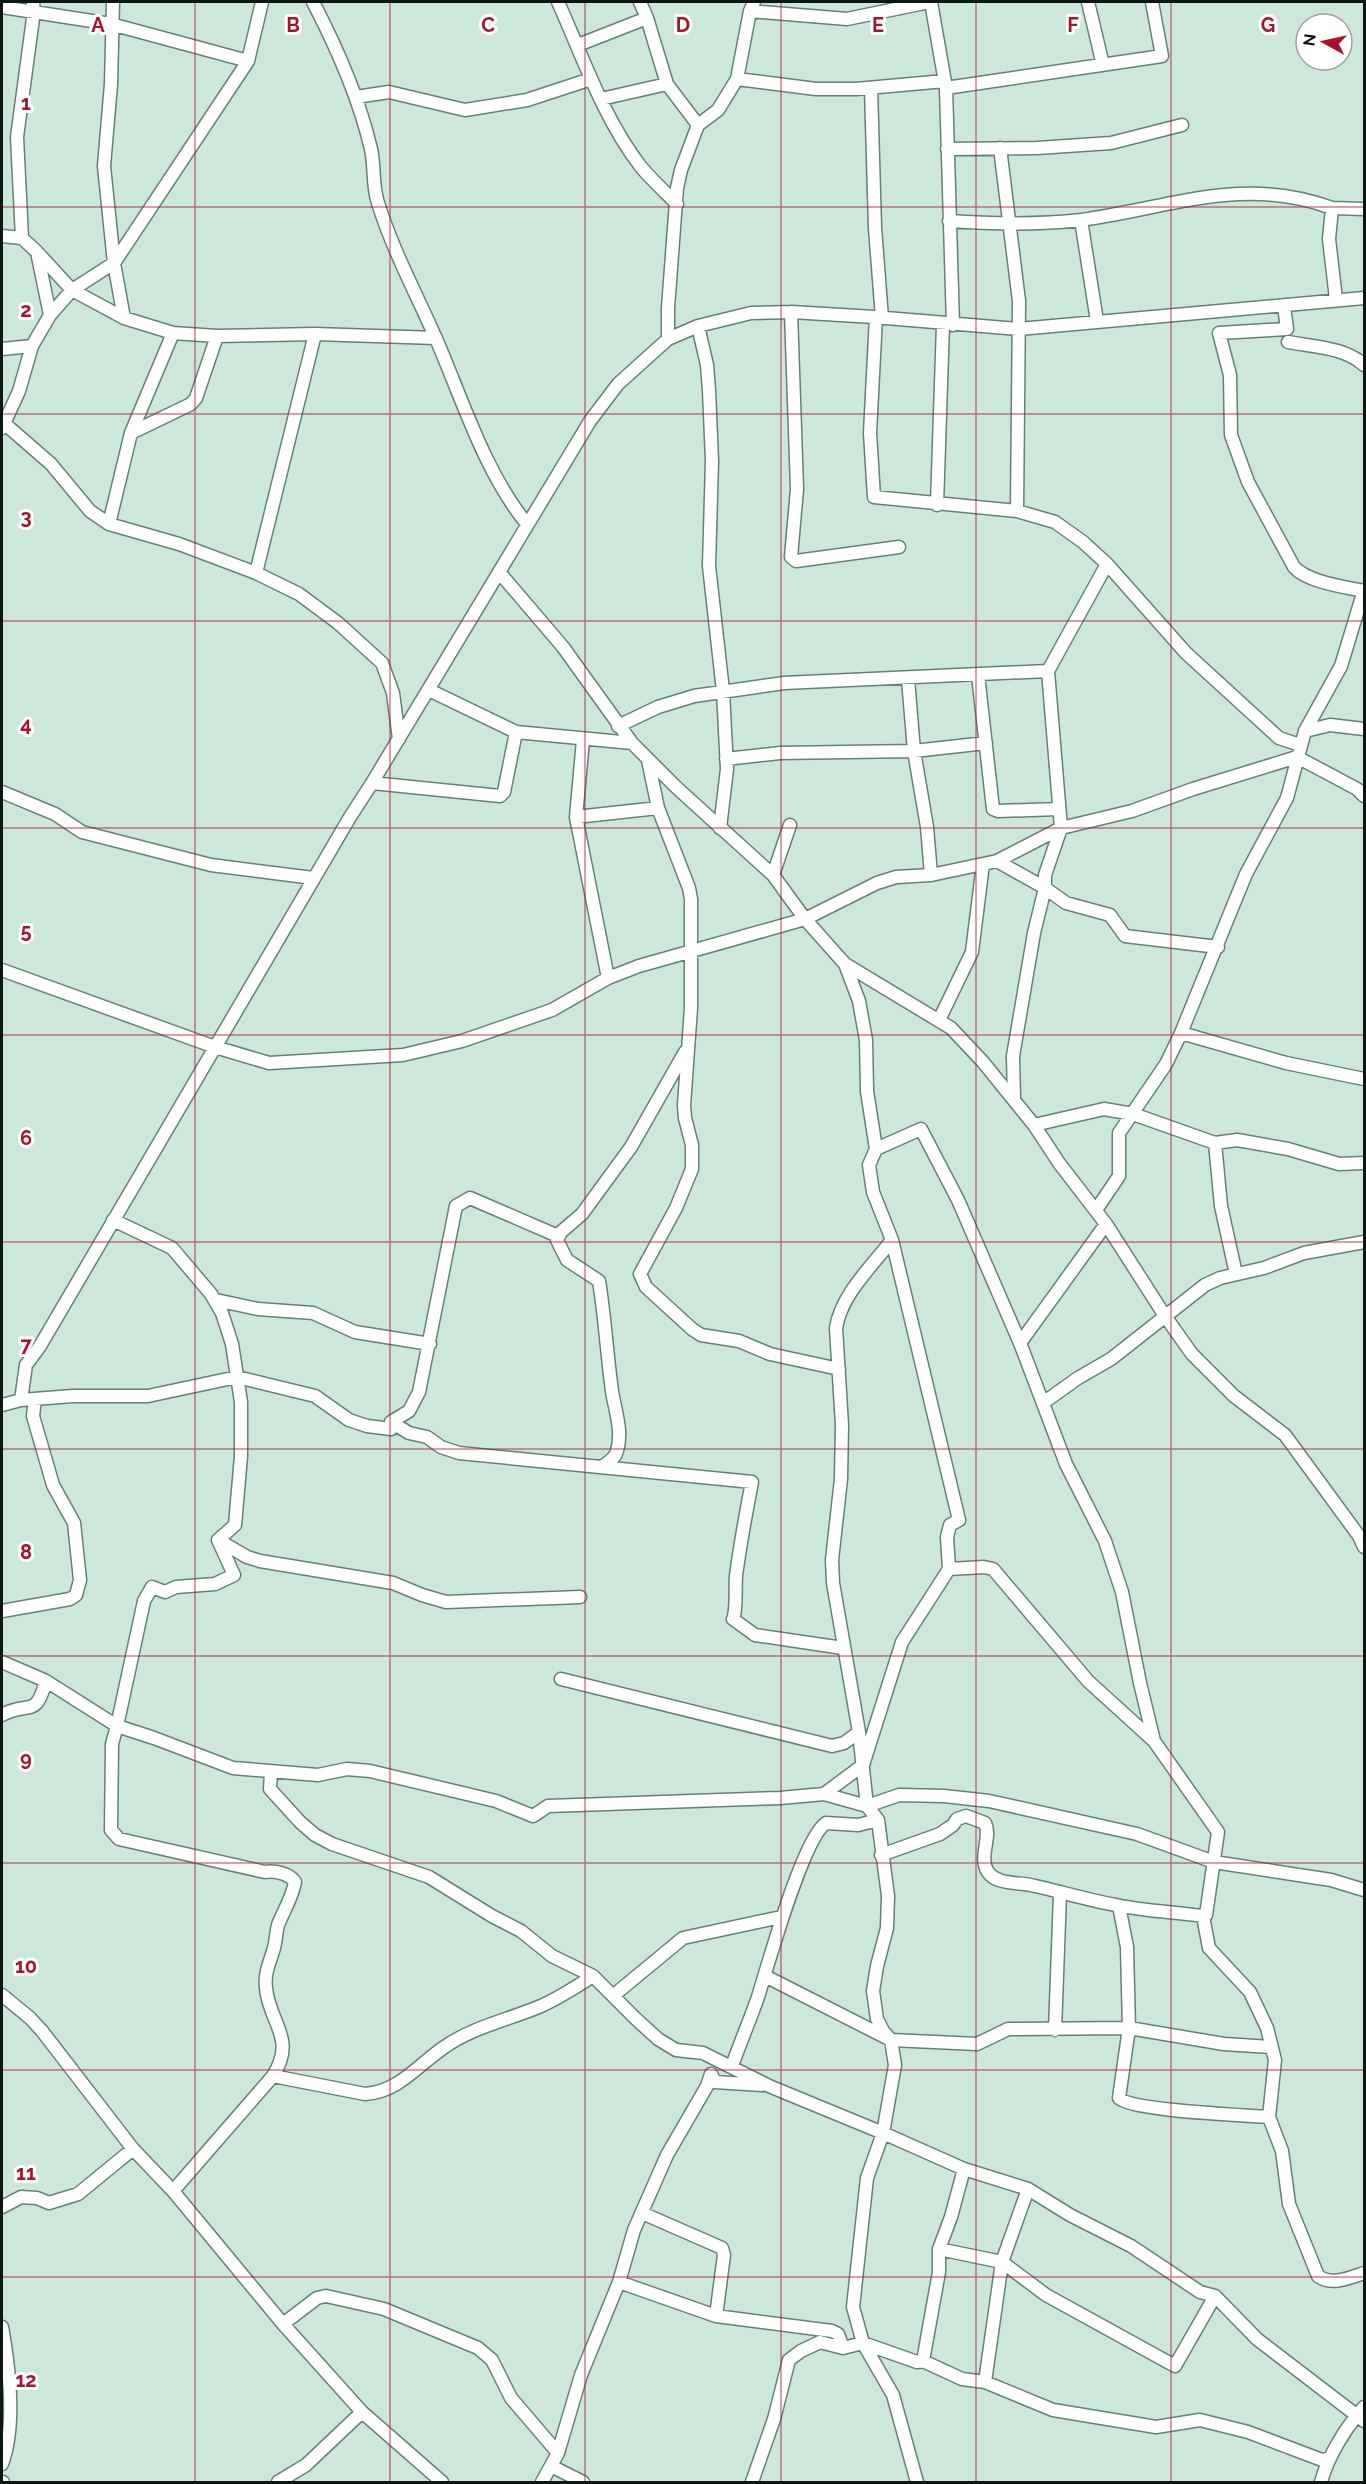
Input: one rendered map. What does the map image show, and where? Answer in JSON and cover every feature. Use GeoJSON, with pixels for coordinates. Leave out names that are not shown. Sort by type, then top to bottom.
{"type":"FeatureCollection","features":[{"type":"Feature","properties":{"kind":"street"},"geometry":{"type":"LineString","coordinates":[[113,2],[111,84],[104,166],[114,263],[124,318]]}},
{"type":"Feature","properties":{"kind":"street"},"geometry":{"type":"LineString","coordinates":[[262,2],[248,61],[114,263],[72,290],[50,315],[32,346],[19,391],[3,426],[51,464],[90,511],[109,524],[178,544],[256,573],[299,594],[338,623],[382,663],[391,686],[399,739]]}},
{"type":"Feature","properties":{"kind":"street"},"geometry":{"type":"LineString","coordinates":[[313,2],[356,97],[372,152],[374,188],[405,273],[436,338],[495,476],[510,504],[527,524]]}},
{"type":"Feature","properties":{"kind":"street"},"geometry":{"type":"LineString","coordinates":[[558,2],[601,99],[642,168],[677,204]]}},
{"type":"Feature","properties":{"kind":"street"},"geometry":{"type":"LineString","coordinates":[[640,2],[667,84],[698,125]]}},
{"type":"Feature","properties":{"kind":"street"},"geometry":{"type":"LineString","coordinates":[[668,339],[668,308],[677,188],[681,170],[698,125],[718,110],[736,79],[752,6],[847,19],[930,2],[946,85],[949,221],[948,325],[938,505]]}},
{"type":"Feature","properties":{"kind":"street"},"geometry":{"type":"LineString","coordinates":[[1088,2],[1103,65]]}},
{"type":"Feature","properties":{"kind":"street"},"geometry":{"type":"LineString","coordinates":[[736,79],[816,89],[946,85],[1162,56],[1152,2]]}},
{"type":"Feature","properties":{"kind":"street"},"geometry":{"type":"LineString","coordinates":[[22,238],[17,137],[33,6]]}},
{"type":"Feature","properties":{"kind":"street"},"geometry":{"type":"LineString","coordinates":[[2,7],[33,6],[111,24],[248,61]]}},
{"type":"Feature","properties":{"kind":"street"},"geometry":{"type":"LineString","coordinates":[[578,45],[647,18]]}},
{"type":"Feature","properties":{"kind":"street"},"geometry":{"type":"LineString","coordinates":[[356,97],[389,92],[465,110],[527,100],[591,79]]}},
{"type":"Feature","properties":{"kind":"street"},"geometry":{"type":"LineString","coordinates":[[601,99],[667,84]]}},
{"type":"Feature","properties":{"kind":"street"},"geometry":{"type":"LineString","coordinates":[[871,88],[879,317],[870,433],[872,495],[879,499],[1017,511],[1055,522],[1083,542],[1107,564],[1186,653],[1279,738],[1365,796]]}},
{"type":"Feature","properties":{"kind":"street"},"geometry":{"type":"LineString","coordinates":[[947,149],[1111,142],[1182,125]]}},
{"type":"Feature","properties":{"kind":"street"},"geometry":{"type":"LineString","coordinates":[[1000,148],[1019,302],[1017,511]]}},
{"type":"Feature","properties":{"kind":"street"},"geometry":{"type":"LineString","coordinates":[[949,221],[1008,225],[1081,220],[1204,196],[1245,193],[1286,195],[1332,208],[1365,209]]}},
{"type":"Feature","properties":{"kind":"street"},"geometry":{"type":"LineString","coordinates":[[1332,208],[1329,239],[1336,299]]}},
{"type":"Feature","properties":{"kind":"street"},"geometry":{"type":"LineString","coordinates":[[1081,220],[1097,321]]}},
{"type":"Feature","properties":{"kind":"street"},"geometry":{"type":"LineString","coordinates":[[2,236],[22,238],[72,290],[124,318],[173,333],[217,336],[315,334],[436,338]]}},
{"type":"Feature","properties":{"kind":"street"},"geometry":{"type":"LineString","coordinates":[[37,252],[50,315]]}},
{"type":"Feature","properties":{"kind":"street"},"geometry":{"type":"LineString","coordinates":[[21,1400],[26,1365],[40,1346],[313,878],[429,690],[527,524],[606,397],[630,371],[668,339],[698,326],[751,313],[791,312],[879,317],[948,325],[1019,329],[1365,298]]}},
{"type":"Feature","properties":{"kind":"street"},"geometry":{"type":"LineString","coordinates":[[1096,1210],[1119,1176],[1119,1133],[1166,1064],[1218,947],[1246,874],[1287,798],[1305,731],[1341,666],[1364,591],[1319,580],[1300,573],[1294,567],[1248,482],[1231,435],[1230,375],[1219,333],[1287,329],[1284,306]]}},
{"type":"Feature","properties":{"kind":"street"},"geometry":{"type":"LineString","coordinates":[[791,312],[797,489],[791,557],[796,561],[899,548]]}},
{"type":"Feature","properties":{"kind":"street"},"geometry":{"type":"LineString","coordinates":[[698,326],[707,365],[709,390],[712,461],[708,566],[723,691],[726,759],[720,828]]}},
{"type":"Feature","properties":{"kind":"street"},"geometry":{"type":"LineString","coordinates":[[109,524],[131,433],[173,333]]}},
{"type":"Feature","properties":{"kind":"street"},"geometry":{"type":"LineString","coordinates":[[256,573],[315,334]]}},
{"type":"Feature","properties":{"kind":"street"},"geometry":{"type":"LineString","coordinates":[[131,433],[191,404],[196,399],[217,336]]}},
{"type":"Feature","properties":{"kind":"street"},"geometry":{"type":"LineString","coordinates":[[1288,342],[1343,351],[1365,365]]}},
{"type":"Feature","properties":{"kind":"street"},"geometry":{"type":"LineString","coordinates":[[2,349],[32,346]]}},
{"type":"Feature","properties":{"kind":"street"},"geometry":{"type":"LineString","coordinates":[[1014,1100],[1013,1056],[1034,933],[1045,888],[1045,875],[1061,828],[1048,671],[1107,564]]}},
{"type":"Feature","properties":{"kind":"street"},"geometry":{"type":"LineString","coordinates":[[499,572],[563,647],[632,743],[720,828],[773,875],[805,919],[845,964],[939,1020],[968,1045],[1034,1125],[1059,1163],[1096,1210],[1192,1354],[1234,1396],[1285,1435],[1365,1547]]}},
{"type":"Feature","properties":{"kind":"street"},"geometry":{"type":"LineString","coordinates":[[618,726],[674,702],[723,691],[784,683],[1048,671]]}},
{"type":"Feature","properties":{"kind":"street"},"geometry":{"type":"LineString","coordinates":[[978,675],[993,809],[998,811],[1059,809]]}},
{"type":"Feature","properties":{"kind":"street"},"geometry":{"type":"LineString","coordinates":[[908,678],[914,751],[927,826],[931,875]]}},
{"type":"Feature","properties":{"kind":"street"},"geometry":{"type":"LineString","coordinates":[[429,690],[516,732],[632,743]]}},
{"type":"Feature","properties":{"kind":"street"},"geometry":{"type":"LineString","coordinates":[[1305,731],[1330,725],[1365,729]]}},
{"type":"Feature","properties":{"kind":"street"},"geometry":{"type":"LineString","coordinates":[[372,783],[500,796],[504,792],[516,732]]}},
{"type":"Feature","properties":{"kind":"street"},"geometry":{"type":"LineString","coordinates":[[584,740],[576,817],[608,978]]}},
{"type":"Feature","properties":{"kind":"street"},"geometry":{"type":"LineString","coordinates":[[726,759],[780,753],[914,751],[986,743]]}},
{"type":"Feature","properties":{"kind":"street"},"geometry":{"type":"LineString","coordinates":[[2,970],[214,1047],[269,1064],[403,1055],[462,1041],[552,1010],[608,978],[691,950],[761,933],[805,919],[877,882],[896,877],[931,875],[997,861],[1061,828],[1132,811],[1299,751]]}},
{"type":"Feature","properties":{"kind":"street"},"geometry":{"type":"LineString","coordinates":[[648,759],[658,808],[692,899],[691,1008],[684,1105],[692,1145],[692,1169],[676,1208],[640,1274],[646,1287],[701,1335],[739,1341],[770,1354],[839,1369]]}},
{"type":"Feature","properties":{"kind":"street"},"geometry":{"type":"LineString","coordinates":[[2,792],[56,814],[82,832],[211,865],[313,878]]}},
{"type":"Feature","properties":{"kind":"street"},"geometry":{"type":"LineString","coordinates":[[576,817],[658,808]]}},
{"type":"Feature","properties":{"kind":"street"},"geometry":{"type":"LineString","coordinates":[[773,875],[790,825]]}},
{"type":"Feature","properties":{"kind":"street"},"geometry":{"type":"LineString","coordinates":[[997,861],[1045,888],[1066,903],[1110,915],[1125,936],[1218,947]]}},
{"type":"Feature","properties":{"kind":"street"},"geometry":{"type":"LineString","coordinates":[[939,1020],[972,952],[983,864]]}},
{"type":"Feature","properties":{"kind":"street"},"geometry":{"type":"LineString","coordinates":[[824,1794],[863,1765],[902,1642],[950,1569],[948,1537],[950,1525],[960,1520],[892,1239],[873,1192],[869,1165],[876,1149],[867,1091],[866,1040],[859,1000],[845,964]]}},
{"type":"Feature","properties":{"kind":"street"},"geometry":{"type":"LineString","coordinates":[[1181,1033],[1286,1063],[1365,1079]]}},
{"type":"Feature","properties":{"kind":"street"},"geometry":{"type":"LineString","coordinates":[[602,1467],[615,1457],[618,1449],[619,1426],[599,1281],[567,1260],[558,1244],[558,1236],[582,1214],[631,1147],[687,1050]]}},
{"type":"Feature","properties":{"kind":"street"},"geometry":{"type":"LineString","coordinates":[[1034,1125],[1104,1109],[1133,1114],[1215,1143],[1237,1140],[1288,1149],[1339,1164],[1365,1163]]}},
{"type":"Feature","properties":{"kind":"street"},"geometry":{"type":"LineString","coordinates":[[876,1149],[921,1129],[958,1200],[1020,1343],[1066,1464],[1105,1541],[1118,1582],[1154,1741]]}},
{"type":"Feature","properties":{"kind":"street"},"geometry":{"type":"LineString","coordinates":[[1215,1143],[1221,1206],[1236,1274]]}},
{"type":"Feature","properties":{"kind":"street"},"geometry":{"type":"LineString","coordinates":[[391,1422],[409,1411],[417,1398],[430,1344],[456,1206],[470,1198],[558,1236]]}},
{"type":"Feature","properties":{"kind":"street"},"geometry":{"type":"LineString","coordinates":[[113,1220],[172,1248],[216,1300],[232,1344],[242,1423],[240,1487],[235,1526],[218,1540]]}},
{"type":"Feature","properties":{"kind":"street"},"geometry":{"type":"LineString","coordinates":[[1020,1343],[1106,1224]]}},
{"type":"Feature","properties":{"kind":"street"},"geometry":{"type":"LineString","coordinates":[[892,1239],[838,1314],[836,1328],[842,1425],[840,1479],[832,1560],[843,1648],[859,1732],[867,1806],[878,1820],[888,1896],[888,1917],[873,1991],[877,2019],[891,2040],[895,2065],[883,2133],[867,2178],[853,2307],[863,2343],[893,2395],[917,2482]]}},
{"type":"Feature","properties":{"kind":"street"},"geometry":{"type":"LineString","coordinates":[[1043,1403],[1078,1378],[1111,1359],[1206,1285],[1304,1253],[1365,1242]]}},
{"type":"Feature","properties":{"kind":"street"},"geometry":{"type":"LineString","coordinates":[[216,1300],[258,1309],[313,1313],[355,1332],[430,1344]]}},
{"type":"Feature","properties":{"kind":"street"},"geometry":{"type":"LineString","coordinates":[[2,1405],[21,1400],[73,1396],[148,1396],[237,1377],[315,1396],[349,1420],[367,1426],[391,1429],[391,1422]]}},
{"type":"Feature","properties":{"kind":"street"},"geometry":{"type":"LineString","coordinates":[[2,1611],[70,1599],[76,1594],[80,1580],[74,1523],[53,1485],[33,1416],[35,1399]]}},
{"type":"Feature","properties":{"kind":"street"},"geometry":{"type":"LineString","coordinates":[[391,1422],[409,1433],[428,1437],[441,1447],[459,1453],[752,1482],[737,1574],[733,1618],[755,1635],[843,1648]]}},
{"type":"Feature","properties":{"kind":"street"},"geometry":{"type":"LineString","coordinates":[[218,1540],[247,1557],[260,1561],[393,1583],[446,1602],[580,1597]]}},
{"type":"Feature","properties":{"kind":"street"},"geometry":{"type":"LineString","coordinates":[[173,2191],[273,2076],[281,2063],[283,2048],[266,1989],[267,1964],[274,1947],[279,1923],[291,1896],[294,1879],[271,1871],[266,1872],[119,1839],[111,1830],[111,1744],[144,1601],[152,1587],[165,1592],[176,1587],[215,1584],[234,1575],[218,1540]]}},
{"type":"Feature","properties":{"kind":"street"},"geometry":{"type":"LineString","coordinates":[[950,1569],[984,1567],[993,1569],[1088,1681],[1154,1741],[1218,1832],[1206,1915],[1203,1916]]}},
{"type":"Feature","properties":{"kind":"street"},"geometry":{"type":"LineString","coordinates":[[2,1662],[46,1681],[117,1726],[233,1768],[271,1773],[318,1775],[347,1769],[381,1772],[496,1801],[532,1816],[548,1806],[747,1800],[824,1794],[867,1806],[899,1795],[944,1796],[989,1801],[1137,1834],[1214,1862],[1331,1880],[1365,1890]]}},
{"type":"Feature","properties":{"kind":"street"},"geometry":{"type":"LineString","coordinates":[[561,1679],[832,1746],[844,1743],[859,1732]]}},
{"type":"Feature","properties":{"kind":"street"},"geometry":{"type":"LineString","coordinates":[[2,1715],[12,1710],[34,1707],[40,1701],[46,1681]]}},
{"type":"Feature","properties":{"kind":"street"},"geometry":{"type":"LineString","coordinates":[[271,1773],[270,1789],[315,1835],[332,1844],[429,1877],[492,1917],[521,1931],[552,1956],[593,1976],[658,2039],[676,2050],[703,2053],[769,2086],[964,2169],[1028,2189],[1070,2215],[1131,2246],[1200,2292],[1215,2296],[1257,2339],[1362,2414],[1330,2458],[1321,2482]]}},
{"type":"Feature","properties":{"kind":"street"},"geometry":{"type":"LineString","coordinates":[[881,1855],[940,1834],[953,1825],[957,1819],[966,1816],[985,1823],[988,1828],[985,1865],[988,1873],[997,1880],[1035,1886],[1060,1894],[1119,1906],[1203,1916]]}},
{"type":"Feature","properties":{"kind":"street"},"geometry":{"type":"LineString","coordinates":[[732,2066],[765,1976],[781,1917],[822,1826],[832,1822],[858,1826],[878,1820]]}},
{"type":"Feature","properties":{"kind":"street"},"geometry":{"type":"LineString","coordinates":[[1055,2031],[1060,1894]]}},
{"type":"Feature","properties":{"kind":"street"},"geometry":{"type":"LineString","coordinates":[[1119,1906],[1126,1947],[1129,2028],[1119,2095],[1121,2101],[1157,2107],[1269,2117]]}},
{"type":"Feature","properties":{"kind":"street"},"geometry":{"type":"LineString","coordinates":[[1203,1916],[1209,1948],[1250,1992],[1267,2028],[1275,2060],[1269,2117],[1282,2151],[1289,2204],[1318,2276],[1325,2281],[1336,2282],[1365,2273]]}},
{"type":"Feature","properties":{"kind":"street"},"geometry":{"type":"LineString","coordinates":[[614,1995],[683,1938],[781,1917]]}},
{"type":"Feature","properties":{"kind":"street"},"geometry":{"type":"LineString","coordinates":[[273,2076],[364,2094],[376,2093],[406,2079],[459,2037],[542,2006],[593,1976]]}},
{"type":"Feature","properties":{"kind":"street"},"geometry":{"type":"LineString","coordinates":[[765,1976],[891,2040],[977,2044],[1008,2029],[1055,2031],[1129,2028],[1224,2044],[1271,2047]]}},
{"type":"Feature","properties":{"kind":"street"},"geometry":{"type":"LineString","coordinates":[[2,1995],[42,2031],[133,2149],[173,2191],[283,2324],[362,2412],[442,2482]]}},
{"type":"Feature","properties":{"kind":"street"},"geometry":{"type":"LineString","coordinates":[[542,2482],[558,2452],[581,2375],[619,2282],[634,2230],[667,2155],[707,2086],[711,2074],[715,2082],[769,2086]]}},
{"type":"Feature","properties":{"kind":"street"},"geometry":{"type":"LineString","coordinates":[[2,2207],[21,2197],[55,2202],[78,2194],[133,2149]]}},
{"type":"Feature","properties":{"kind":"street"},"geometry":{"type":"LineString","coordinates":[[923,2361],[939,2272],[939,2249],[951,2217],[964,2169]]}},
{"type":"Feature","properties":{"kind":"street"},"geometry":{"type":"LineString","coordinates":[[985,2382],[1002,2262],[1028,2189]]}},
{"type":"Feature","properties":{"kind":"street"},"geometry":{"type":"LineString","coordinates":[[642,2212],[722,2248],[724,2255],[716,2316]]}},
{"type":"Feature","properties":{"kind":"street"},"geometry":{"type":"LineString","coordinates":[[939,2249],[1002,2262],[1046,2295],[1175,2366],[1215,2296]]}},
{"type":"Feature","properties":{"kind":"street"},"geometry":{"type":"LineString","coordinates":[[619,2282],[716,2316],[832,2331],[838,2334],[843,2348]]}},
{"type":"Feature","properties":{"kind":"street"},"geometry":{"type":"LineString","coordinates":[[283,2324],[317,2298],[326,2296],[384,2309],[478,2348],[492,2360],[511,2398],[558,2452]]}},
{"type":"Feature","properties":{"kind":"street"},"geometry":{"type":"LineString","coordinates":[[2,2327],[9,2409],[8,2442],[2,2464]]}},
{"type":"Feature","properties":{"kind":"street"},"geometry":{"type":"LineString","coordinates":[[752,2482],[774,2419],[789,2360],[820,2342],[843,2348],[863,2343],[917,2362],[923,2361],[962,2379],[985,2382],[1053,2410],[1156,2427],[1200,2420],[1248,2432],[1322,2460],[1330,2458]]}},
{"type":"Feature","properties":{"kind":"street"},"geometry":{"type":"LineString","coordinates":[[278,2482],[306,2465],[362,2412]]}},
{"type":"Feature","properties":{"kind":"street"},"geometry":{"type":"LineString","coordinates":[[551,2466],[582,2482]]}}]}
